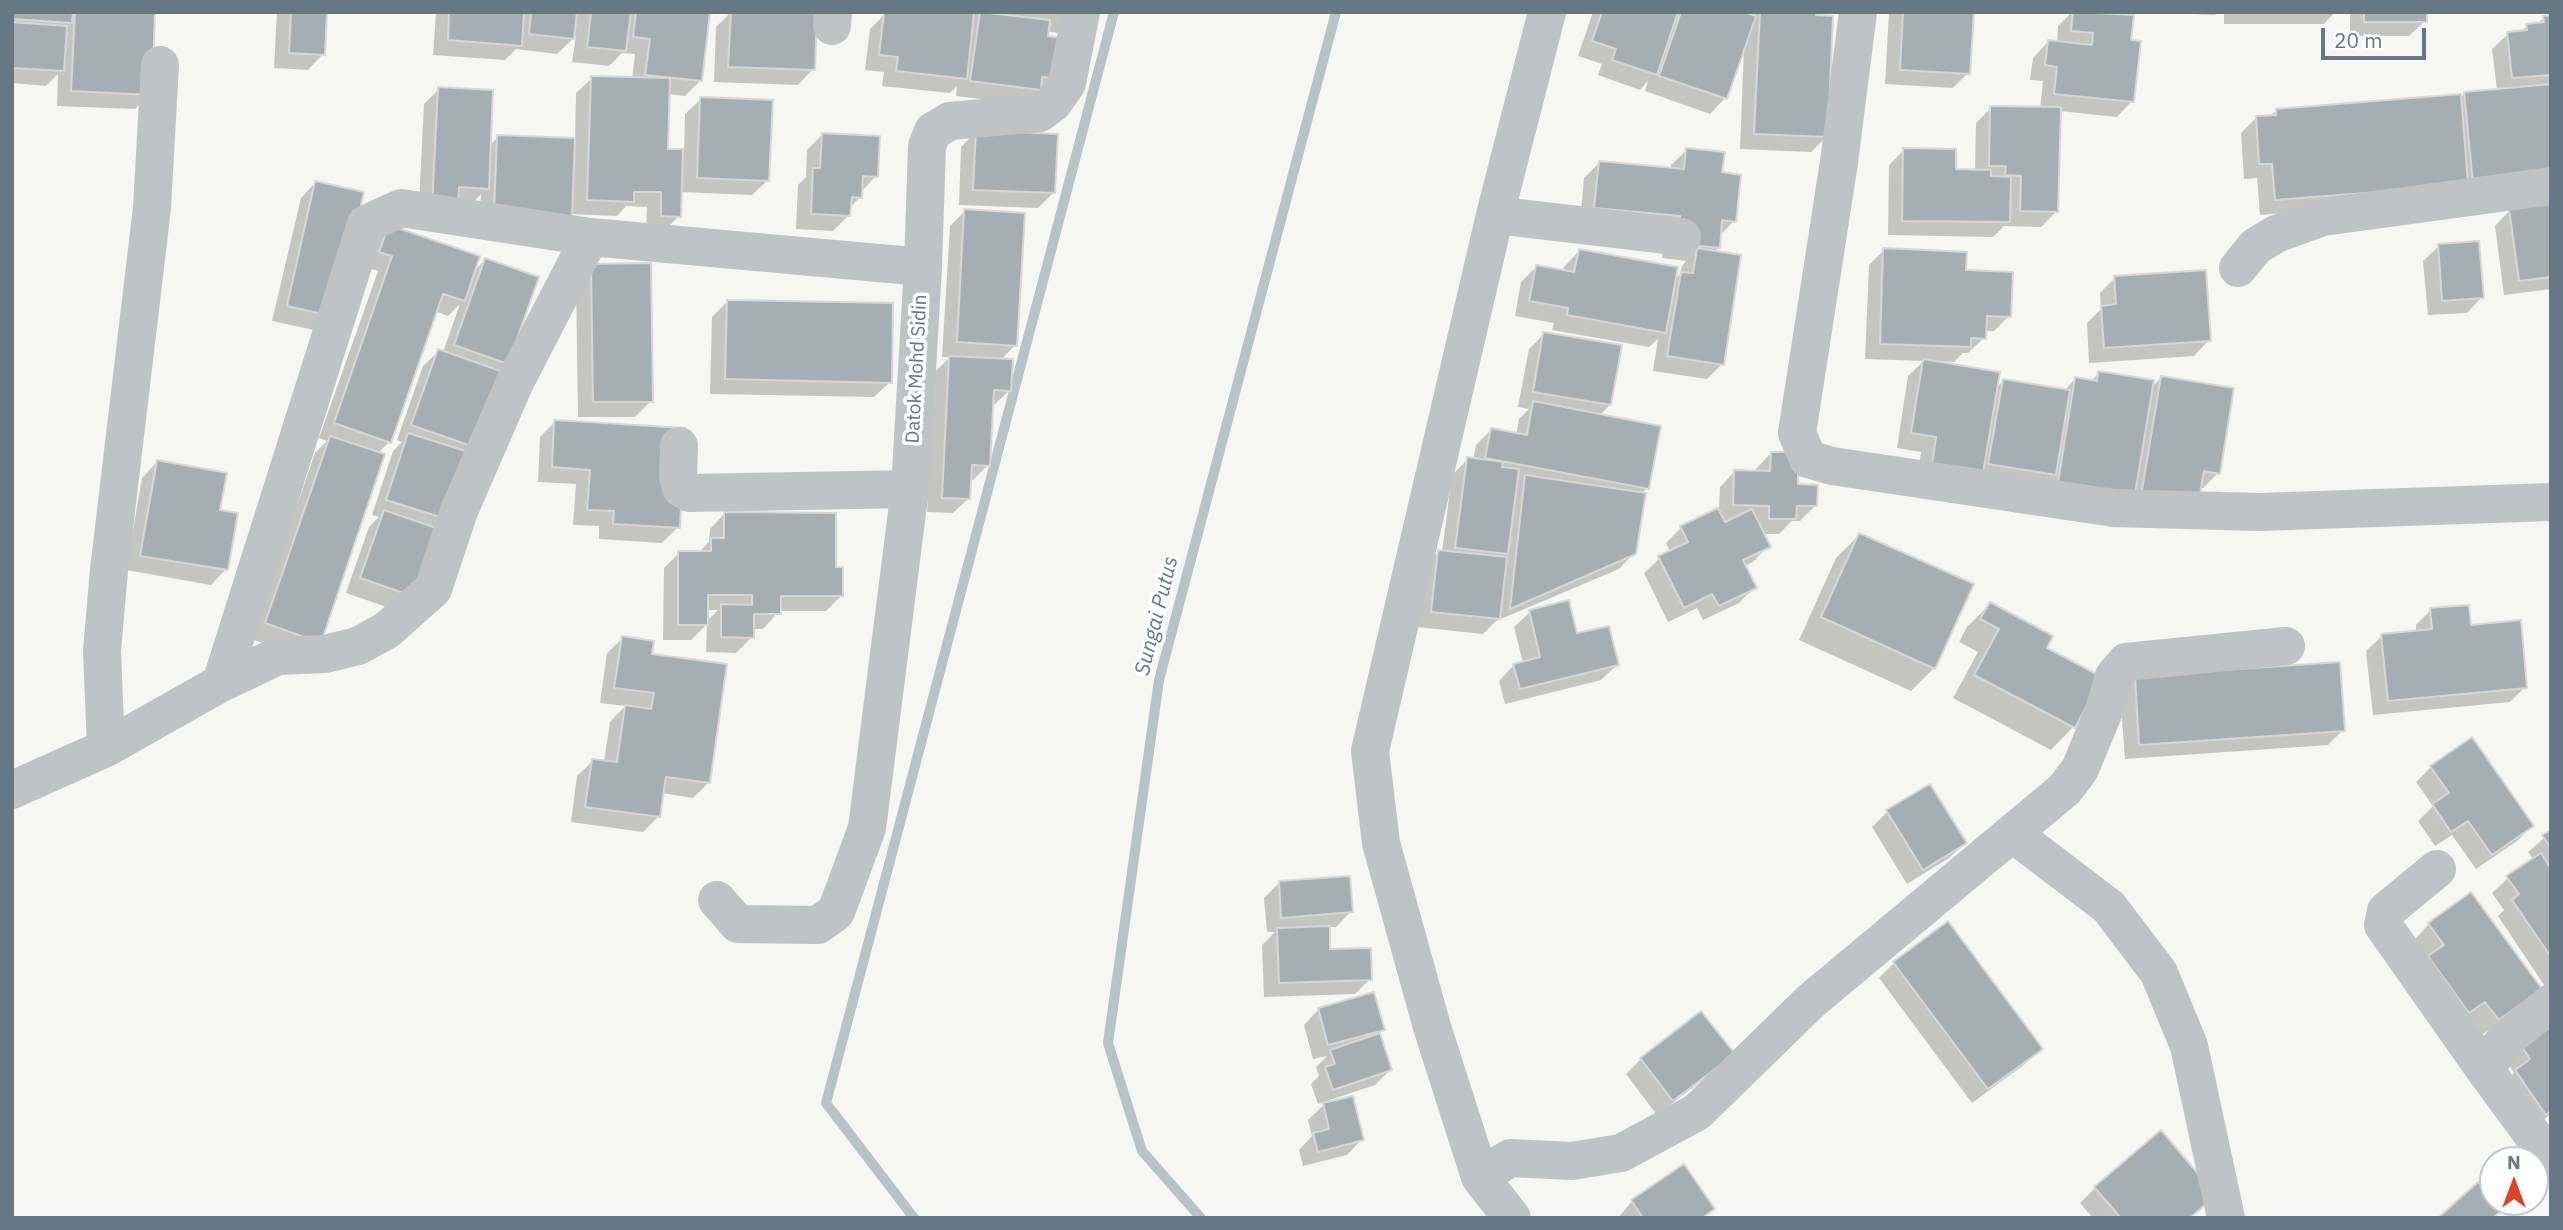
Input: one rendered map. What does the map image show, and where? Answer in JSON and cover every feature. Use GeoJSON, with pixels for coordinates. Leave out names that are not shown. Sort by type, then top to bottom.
{"type":"FeatureCollection","features":[{"type":"Feature","properties":{"kind":"street","name":"Datok Mohd Sidin"},"geometry":{"type":"LineString","coordinates":[[717,900],[738,924],[818,925],[836,912],[867,828],[910,489],[927,146],[933,131],[950,121],[1040,113],[1053,103],[1066,83],[1081,12]]}},
{"type":"Feature","properties":{"kind":"street"},"geometry":{"type":"LineString","coordinates":[[1512,1218],[1480,1177],[1432,1027],[1381,843],[1370,751],[1495,215],[1547,12]]}},
{"type":"Feature","properties":{"kind":"street"},"geometry":{"type":"LineString","coordinates":[[1858,12],[1839,162],[1797,433],[1808,459],[1832,466],[2114,508],[2259,512],[2551,502]]}},
{"type":"Feature","properties":{"kind":"street"},"geometry":{"type":"LineString","coordinates":[[106,748],[102,651],[113,530],[152,208],[160,65]]}},
{"type":"Feature","properties":{"kind":"street"},"geometry":{"type":"LineString","coordinates":[[2238,268],[2256,246],[2276,234],[2323,217],[2551,186]]}},
{"type":"Feature","properties":{"kind":"street"},"geometry":{"type":"LineString","coordinates":[[222,684],[366,224],[401,208],[590,237],[923,267]]}},
{"type":"Feature","properties":{"kind":"street"},"geometry":{"type":"LineString","coordinates":[[1495,215],[1682,237]]}},
{"type":"Feature","properties":{"kind":"street"},"geometry":{"type":"LineString","coordinates":[[12,790],[106,748],[278,656],[325,654],[358,646],[387,630],[433,589],[459,511],[515,382],[590,237]]}},
{"type":"Feature","properties":{"kind":"street"},"geometry":{"type":"LineString","coordinates":[[679,446],[678,476],[681,488],[689,493],[910,489]]}},
{"type":"Feature","properties":{"kind":"street"},"geometry":{"type":"LineString","coordinates":[[1480,1177],[1510,1158],[1572,1161],[1622,1153],[1697,1112],[1811,1001],[2065,789],[2080,769],[2104,711],[2114,676],[2126,662],[2286,646]]}},
{"type":"Feature","properties":{"kind":"street"},"geometry":{"type":"LineString","coordinates":[[2012,834],[2109,907],[2159,973],[2189,1046],[2226,1218]]}},
{"type":"Feature","properties":{"kind":"street"},"geometry":{"type":"LineString","coordinates":[[2437,869],[2386,911],[2382,925],[2551,1160]]}},
{"type":"Feature","properties":{"kind":"street"},"geometry":{"type":"LineString","coordinates":[[2485,1070],[2503,1042],[2551,1003]]}},
{"type":"Feature","properties":{"kind":"building"},"geometry":{"type":"Polygon","coordinates":[[[12,12],[73,12],[72,23],[12,19],[12,12]]]}},
{"type":"Feature","properties":{"kind":"building"},"geometry":{"type":"Polygon","coordinates":[[[75,12],[155,12],[152,95],[71,91],[75,12]]]}},
{"type":"Feature","properties":{"kind":"building"},"geometry":{"type":"Polygon","coordinates":[[[291,12],[327,12],[325,55],[289,53],[291,12]]]}},
{"type":"Feature","properties":{"kind":"building"},"geometry":{"type":"Polygon","coordinates":[[[449,12],[524,12],[522,46],[448,40],[449,12]]]}},
{"type":"Feature","properties":{"kind":"building"},"geometry":{"type":"Polygon","coordinates":[[[531,12],[577,12],[574,39],[529,34],[531,12]]]}},
{"type":"Feature","properties":{"kind":"building"},"geometry":{"type":"Polygon","coordinates":[[[591,12],[631,12],[626,51],[587,47],[591,12]]]}},
{"type":"Feature","properties":{"kind":"building"},"geometry":{"type":"Polygon","coordinates":[[[636,12],[710,12],[702,81],[645,75],[650,39],[633,37],[636,12]]]}},
{"type":"Feature","properties":{"kind":"building"},"geometry":{"type":"Polygon","coordinates":[[[731,12],[817,13],[815,70],[728,67],[731,12]]]}},
{"type":"Feature","properties":{"kind":"building"},"geometry":{"type":"Polygon","coordinates":[[[884,12],[974,12],[967,79],[896,71],[898,57],[879,55],[884,12]]]}},
{"type":"Feature","properties":{"kind":"building"},"geometry":{"type":"Polygon","coordinates":[[[980,12],[1050,20],[1048,36],[1067,39],[1061,79],[1042,77],[1041,90],[970,81],[980,12]]]}},
{"type":"Feature","properties":{"kind":"building"},"geometry":{"type":"Polygon","coordinates":[[[1602,12],[1678,12],[1657,75],[1612,60],[1616,49],[1592,41],[1602,12]]]}},
{"type":"Feature","properties":{"kind":"building"},"geometry":{"type":"Polygon","coordinates":[[[1681,12],[1744,12],[1756,16],[1727,99],[1659,76],[1681,12]]]}},
{"type":"Feature","properties":{"kind":"building"},"geometry":{"type":"Polygon","coordinates":[[[1760,12],[1817,12],[1816,15],[1833,16],[1828,137],[1754,134],[1760,12]]]}},
{"type":"Feature","properties":{"kind":"building"},"geometry":{"type":"Polygon","coordinates":[[[1903,12],[1974,12],[1970,74],[1900,70],[1903,12]]]}},
{"type":"Feature","properties":{"kind":"building"},"geometry":{"type":"Polygon","coordinates":[[[2073,12],[2134,15],[2131,40],[2141,41],[2134,102],[2054,94],[2057,67],[2045,65],[2048,40],[2092,45],[2093,33],[2071,31],[2073,12]]]}},
{"type":"Feature","properties":{"kind":"building"},"geometry":{"type":"Polygon","coordinates":[[[2364,12],[2427,12],[2427,22],[2364,22],[2364,12]]]}},
{"type":"Feature","properties":{"kind":"building"},"geometry":{"type":"Polygon","coordinates":[[[2551,15],[2551,75],[2512,78],[2507,32],[2527,30],[2526,24],[2544,22],[2543,16],[2551,15]]]}},
{"type":"Feature","properties":{"kind":"building"},"geometry":{"type":"Polygon","coordinates":[[[12,22],[67,26],[64,71],[12,68],[12,22]]]}},
{"type":"Feature","properties":{"kind":"building"},"geometry":{"type":"Polygon","coordinates":[[[591,76],[670,78],[668,149],[683,149],[681,217],[661,216],[661,192],[634,192],[634,202],[587,200],[591,76]]]}},
{"type":"Feature","properties":{"kind":"building"},"geometry":{"type":"Polygon","coordinates":[[[2551,84],[2551,175],[2473,183],[2464,92],[2551,84]]]}},
{"type":"Feature","properties":{"kind":"building"},"geometry":{"type":"Polygon","coordinates":[[[438,87],[493,90],[489,189],[459,187],[458,209],[432,208],[438,87]]]}},
{"type":"Feature","properties":{"kind":"building"},"geometry":{"type":"Polygon","coordinates":[[[2461,94],[2468,185],[2275,200],[2272,164],[2259,164],[2256,116],[2276,115],[2276,109],[2461,94]]]}},
{"type":"Feature","properties":{"kind":"building"},"geometry":{"type":"Polygon","coordinates":[[[700,97],[773,100],[769,181],[697,178],[700,97]]]}},
{"type":"Feature","properties":{"kind":"building"},"geometry":{"type":"Polygon","coordinates":[[[1990,106],[2061,107],[2058,212],[2020,211],[2021,176],[2005,175],[2006,166],[1989,166],[1990,106]]]}},
{"type":"Feature","properties":{"kind":"building"},"geometry":{"type":"Polygon","coordinates":[[[976,130],[1058,134],[1055,193],[973,190],[976,130]]]}},
{"type":"Feature","properties":{"kind":"building"},"geometry":{"type":"Polygon","coordinates":[[[822,133],[880,136],[878,177],[863,176],[862,198],[852,197],[850,216],[811,214],[813,168],[820,168],[822,133]]]}},
{"type":"Feature","properties":{"kind":"building"},"geometry":{"type":"Polygon","coordinates":[[[497,135],[575,138],[572,217],[494,213],[497,135]]]}},
{"type":"Feature","properties":{"kind":"building"},"geometry":{"type":"Polygon","coordinates":[[[1686,148],[1725,152],[1722,172],[1741,175],[1736,222],[1722,220],[1720,248],[1677,244],[1680,216],[1594,208],[1599,161],[1684,169],[1686,148]]]}},
{"type":"Feature","properties":{"kind":"building"},"geometry":{"type":"Polygon","coordinates":[[[1903,148],[1956,149],[1956,169],[1991,170],[1991,176],[2011,177],[2010,222],[1902,221],[1903,148]]]}},
{"type":"Feature","properties":{"kind":"building"},"geometry":{"type":"Polygon","coordinates":[[[315,181],[364,192],[336,317],[287,306],[315,181]]]}},
{"type":"Feature","properties":{"kind":"building"},"geometry":{"type":"Polygon","coordinates":[[[2551,203],[2551,277],[2519,281],[2509,209],[2551,203]]]}},
{"type":"Feature","properties":{"kind":"building"},"geometry":{"type":"Polygon","coordinates":[[[964,209],[1025,213],[1017,346],[957,342],[964,209]]]}},
{"type":"Feature","properties":{"kind":"building"},"geometry":{"type":"Polygon","coordinates":[[[389,225],[480,256],[465,301],[443,294],[391,443],[334,423],[392,256],[379,252],[389,225]]]}},
{"type":"Feature","properties":{"kind":"building"},"geometry":{"type":"Polygon","coordinates":[[[2479,241],[2484,298],[2442,301],[2438,244],[2479,241]]]}},
{"type":"Feature","properties":{"kind":"building"},"geometry":{"type":"Polygon","coordinates":[[[1697,248],[1741,255],[1724,365],[1667,356],[1681,272],[1693,273],[1697,248]]]}},
{"type":"Feature","properties":{"kind":"building"},"geometry":{"type":"Polygon","coordinates":[[[1883,248],[1967,252],[1966,270],[2013,272],[2011,317],[1987,316],[1986,339],[1971,338],[1971,347],[1880,344],[1883,248]]]}},
{"type":"Feature","properties":{"kind":"building"},"geometry":{"type":"Polygon","coordinates":[[[1579,249],[1678,267],[1666,333],[1567,315],[1568,308],[1529,301],[1536,265],[1574,272],[1579,249]]]}},
{"type":"Feature","properties":{"kind":"building"},"geometry":{"type":"Polygon","coordinates":[[[485,258],[539,277],[508,364],[454,345],[485,258]]]}},
{"type":"Feature","properties":{"kind":"building"},"geometry":{"type":"Polygon","coordinates":[[[651,263],[653,402],[593,402],[591,264],[651,263]]]}},
{"type":"Feature","properties":{"kind":"building"},"geometry":{"type":"Polygon","coordinates":[[[2206,270],[2211,341],[2104,348],[2101,306],[2116,304],[2114,276],[2206,270]]]}},
{"type":"Feature","properties":{"kind":"building"},"geometry":{"type":"Polygon","coordinates":[[[727,300],[893,303],[892,383],[725,379],[727,300]]]}},
{"type":"Feature","properties":{"kind":"building"},"geometry":{"type":"Polygon","coordinates":[[[1543,332],[1622,345],[1611,405],[1533,392],[1543,332]]]}},
{"type":"Feature","properties":{"kind":"building"},"geometry":{"type":"Polygon","coordinates":[[[438,349],[506,373],[480,449],[411,425],[438,349]]]}},
{"type":"Feature","properties":{"kind":"building"},"geometry":{"type":"Polygon","coordinates":[[[949,356],[1013,359],[1011,391],[994,390],[990,466],[972,465],[970,499],[942,498],[949,356]]]}},
{"type":"Feature","properties":{"kind":"building"},"geometry":{"type":"Polygon","coordinates":[[[1923,359],[2000,372],[1983,473],[1932,465],[1936,437],[1911,433],[1923,359]]]}},
{"type":"Feature","properties":{"kind":"building"},"geometry":{"type":"Polygon","coordinates":[[[2098,371],[2154,380],[2135,494],[2058,482],[2075,377],[2097,381],[2098,371]]]}},
{"type":"Feature","properties":{"kind":"building"},"geometry":{"type":"Polygon","coordinates":[[[2161,376],[2234,388],[2220,474],[2204,471],[2198,505],[2141,496],[2161,376]]]}},
{"type":"Feature","properties":{"kind":"building"},"geometry":{"type":"Polygon","coordinates":[[[2003,379],[2070,390],[2056,475],[1988,464],[2003,379]]]}},
{"type":"Feature","properties":{"kind":"building"},"geometry":{"type":"Polygon","coordinates":[[[1533,401],[1661,426],[1649,489],[1485,458],[1491,428],[1527,435],[1533,401]]]}},
{"type":"Feature","properties":{"kind":"building"},"geometry":{"type":"Polygon","coordinates":[[[554,420],[685,428],[680,528],[613,524],[614,511],[587,510],[590,470],[552,467],[554,420]]]}},
{"type":"Feature","properties":{"kind":"building"},"geometry":{"type":"Polygon","coordinates":[[[408,433],[475,454],[453,521],[386,500],[408,433]]]}},
{"type":"Feature","properties":{"kind":"building"},"geometry":{"type":"Polygon","coordinates":[[[330,436],[385,454],[321,643],[265,623],[330,436]]]}},
{"type":"Feature","properties":{"kind":"building"},"geometry":{"type":"Polygon","coordinates":[[[1771,452],[1798,452],[1798,484],[1818,485],[1817,506],[1797,506],[1796,519],[1769,519],[1769,506],[1733,505],[1734,470],[1770,471],[1771,452]]]}},
{"type":"Feature","properties":{"kind":"building"},"geometry":{"type":"Polygon","coordinates":[[[1467,457],[1503,462],[1502,467],[1519,469],[1508,554],[1455,548],[1467,457]]]}},
{"type":"Feature","properties":{"kind":"building"},"geometry":{"type":"Polygon","coordinates":[[[157,460],[227,473],[220,510],[238,513],[228,570],[140,556],[157,460]]]}},
{"type":"Feature","properties":{"kind":"building"},"geometry":{"type":"Polygon","coordinates":[[[1525,475],[1646,493],[1636,554],[1510,609],[1525,475]]]}},
{"type":"Feature","properties":{"kind":"building"},"geometry":{"type":"Polygon","coordinates":[[[1718,508],[1725,522],[1752,509],[1771,547],[1743,560],[1757,588],[1719,606],[1712,594],[1684,608],[1658,556],[1688,542],[1680,526],[1718,508]]]}},
{"type":"Feature","properties":{"kind":"building"},"geometry":{"type":"Polygon","coordinates":[[[384,510],[445,531],[421,599],[360,578],[384,510]]]}},
{"type":"Feature","properties":{"kind":"building"},"geometry":{"type":"Polygon","coordinates":[[[724,512],[836,513],[836,567],[843,567],[843,596],[781,596],[781,614],[754,614],[754,638],[721,637],[721,604],[752,605],[752,595],[708,595],[708,625],[678,625],[678,551],[711,551],[711,538],[724,538],[724,512]]]}},
{"type":"Feature","properties":{"kind":"building"},"geometry":{"type":"Polygon","coordinates":[[[1859,533],[1974,584],[1935,669],[1821,617],[1859,533]]]}},
{"type":"Feature","properties":{"kind":"building"},"geometry":{"type":"Polygon","coordinates":[[[1438,550],[1507,557],[1500,619],[1431,612],[1438,550]]]}},
{"type":"Feature","properties":{"kind":"building"},"geometry":{"type":"Polygon","coordinates":[[[1569,600],[1577,633],[1609,626],[1619,665],[1520,689],[1513,664],[1540,657],[1529,610],[1569,600]]]}},
{"type":"Feature","properties":{"kind":"building"},"geometry":{"type":"Polygon","coordinates":[[[1990,602],[2053,636],[2047,648],[2102,677],[2075,728],[1974,675],[1999,629],[1980,619],[1990,602]]]}},
{"type":"Feature","properties":{"kind":"building"},"geometry":{"type":"Polygon","coordinates":[[[2469,605],[2471,625],[2521,620],[2527,688],[2388,701],[2381,634],[2432,629],[2430,608],[2469,605]]]}},
{"type":"Feature","properties":{"kind":"building"},"geometry":{"type":"Polygon","coordinates":[[[622,636],[654,641],[652,654],[727,664],[710,783],[666,777],[660,817],[585,807],[592,759],[617,762],[625,705],[651,709],[654,693],[614,688],[622,636]]]}},
{"type":"Feature","properties":{"kind":"building"},"geometry":{"type":"Polygon","coordinates":[[[2340,662],[2345,731],[2139,745],[2135,676],[2340,662]]]}},
{"type":"Feature","properties":{"kind":"building"},"geometry":{"type":"Polygon","coordinates":[[[2472,737],[2534,826],[2492,855],[2468,821],[2451,832],[2432,804],[2449,793],[2430,766],[2472,737]]]}},
{"type":"Feature","properties":{"kind":"building"},"geometry":{"type":"Polygon","coordinates":[[[1930,784],[1967,843],[1923,870],[1886,810],[1930,784]]]}},
{"type":"Feature","properties":{"kind":"building"},"geometry":{"type":"Polygon","coordinates":[[[2551,830],[2551,848],[2542,835],[2551,830]]]}},
{"type":"Feature","properties":{"kind":"building"},"geometry":{"type":"Polygon","coordinates":[[[2541,853],[2551,869],[2551,957],[2512,900],[2519,894],[2506,876],[2541,853]]]}},
{"type":"Feature","properties":{"kind":"building"},"geometry":{"type":"Polygon","coordinates":[[[1350,876],[1353,912],[1281,918],[1279,881],[1350,876]]]}},
{"type":"Feature","properties":{"kind":"building"},"geometry":{"type":"Polygon","coordinates":[[[2471,892],[2542,989],[2499,1020],[2485,1002],[2469,1013],[2428,956],[2444,945],[2428,923],[2471,892]]]}},
{"type":"Feature","properties":{"kind":"building"},"geometry":{"type":"Polygon","coordinates":[[[1948,921],[2043,1049],[1988,1089],[1893,962],[1948,921]]]}},
{"type":"Feature","properties":{"kind":"building"},"geometry":{"type":"Polygon","coordinates":[[[1330,926],[1330,949],[1371,948],[1372,980],[1279,983],[1277,928],[1330,926]]]}},
{"type":"Feature","properties":{"kind":"building"},"geometry":{"type":"Polygon","coordinates":[[[1374,992],[1385,1030],[1328,1045],[1318,1008],[1374,992]]]}},
{"type":"Feature","properties":{"kind":"building"},"geometry":{"type":"Polygon","coordinates":[[[1701,1011],[1735,1054],[1673,1101],[1640,1058],[1701,1011]]]}},
{"type":"Feature","properties":{"kind":"building"},"geometry":{"type":"Polygon","coordinates":[[[2551,1027],[2551,1111],[2546,1115],[2515,1070],[2530,1059],[2522,1047],[2551,1027]]]}},
{"type":"Feature","properties":{"kind":"building"},"geometry":{"type":"Polygon","coordinates":[[[1380,1033],[1392,1070],[1333,1090],[1325,1067],[1335,1064],[1330,1050],[1380,1033]]]}},
{"type":"Feature","properties":{"kind":"building"},"geometry":{"type":"Polygon","coordinates":[[[1353,1096],[1364,1140],[1318,1152],[1313,1133],[1329,1129],[1323,1103],[1353,1096]]]}},
{"type":"Feature","properties":{"kind":"building"},"geometry":{"type":"Polygon","coordinates":[[[2161,1130],[2216,1195],[2190,1218],[2121,1218],[2094,1187],[2161,1130]]]}},
{"type":"Feature","properties":{"kind":"building"},"geometry":{"type":"Polygon","coordinates":[[[1684,1164],[1715,1209],[1702,1218],[1643,1218],[1631,1200],[1684,1164]]]}},
{"type":"Feature","properties":{"kind":"building"},"geometry":{"type":"Polygon","coordinates":[[[2478,1182],[2479,1216],[2495,1216],[2493,1218],[2438,1218],[2478,1182]]]}},
{"type":"Feature","properties":{"kind":"waterway"},"geometry":{"type":"LineString","coordinates":[[914,1218],[826,1103],[1114,12]]}},
{"type":"Feature","properties":{"kind":"waterway","name":"Sungai Putus"},"geometry":{"type":"LineString","coordinates":[[1201,1218],[1142,1151],[1108,1043],[1159,680],[1336,12]]}}]}
